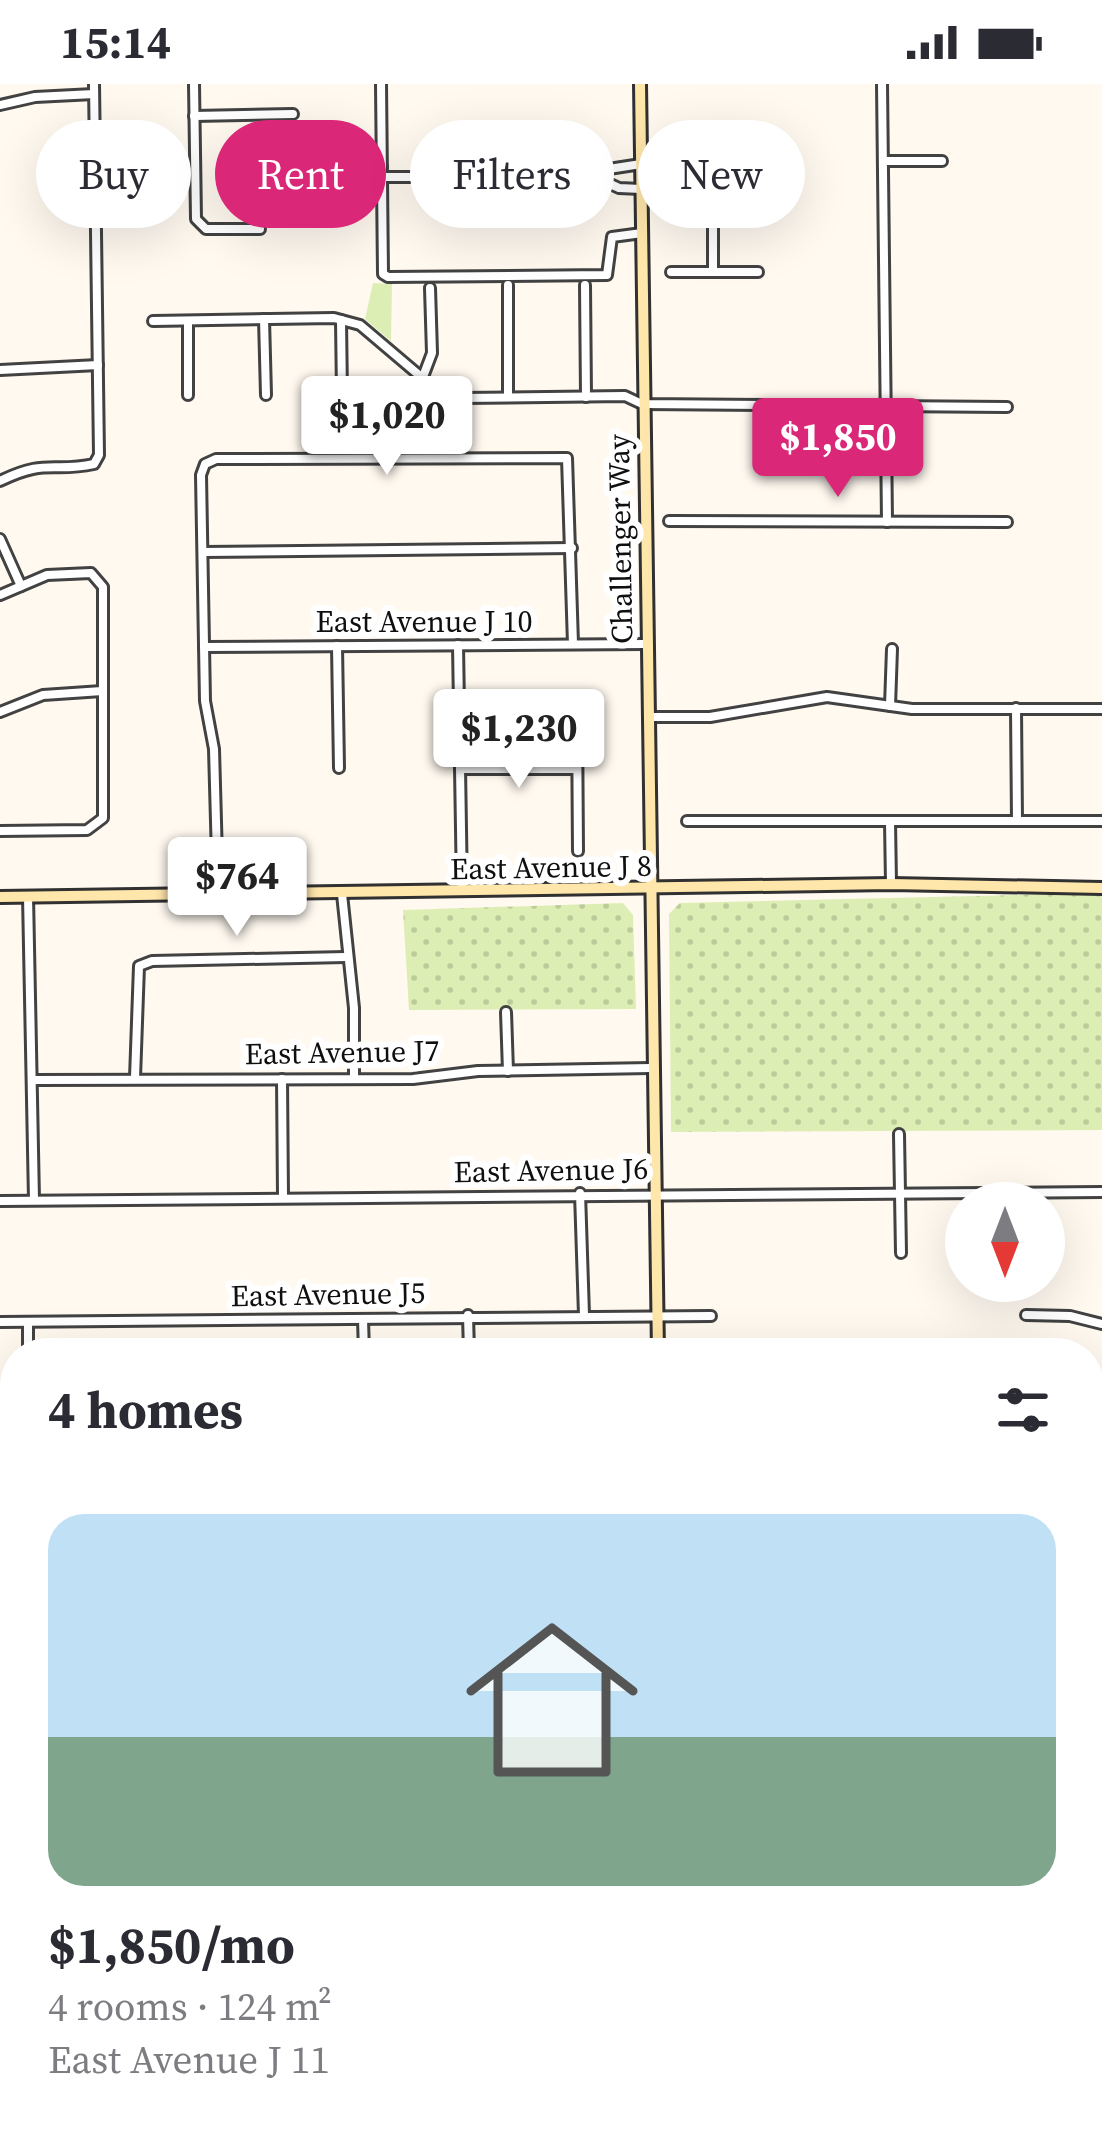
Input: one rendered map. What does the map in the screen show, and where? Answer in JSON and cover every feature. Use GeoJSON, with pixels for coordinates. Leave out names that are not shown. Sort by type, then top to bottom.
{"type":"FeatureCollection","features":[{"type":"Feature","properties":{"kind":"main road","name":"Challenger Way"},"geometry":{"type":"LineString","coordinates":[[640,84],[640,120]]}},
{"type":"Feature","properties":{"kind":"main road","name":"Challenger Way"},"geometry":{"type":"LineString","coordinates":[[642,228],[658,1338]]}},
{"type":"Feature","properties":{"kind":"main road","name":"East Avenue J 8"},"geometry":{"type":"LineString","coordinates":[[0,897],[891,884],[1102,888]]}},
{"type":"Feature","properties":{"kind":"street"},"geometry":{"type":"LineString","coordinates":[[194,84],[199,226],[260,229]]}},
{"type":"Feature","properties":{"kind":"street"},"geometry":{"type":"LineString","coordinates":[[381,84],[381,120]]}},
{"type":"Feature","properties":{"kind":"street"},"geometry":{"type":"LineString","coordinates":[[883,84],[886,522]]}},
{"type":"Feature","properties":{"kind":"street"},"geometry":{"type":"LineString","coordinates":[[0,105],[94,89],[99,455],[94,464],[35,464],[0,481]]}},
{"type":"Feature","properties":{"kind":"street"},"geometry":{"type":"LineString","coordinates":[[194,116],[293,114]]}},
{"type":"Feature","properties":{"kind":"street"},"geometry":{"type":"LineString","coordinates":[[883,161],[942,160]]}},
{"type":"Feature","properties":{"kind":"street"},"geometry":{"type":"LineString","coordinates":[[383,228],[383,274],[388,277],[607,275],[612,237],[642,233]]}},
{"type":"Feature","properties":{"kind":"street"},"geometry":{"type":"LineString","coordinates":[[712,228],[712,272]]}},
{"type":"Feature","properties":{"kind":"street"},"geometry":{"type":"LineString","coordinates":[[671,272],[758,272]]}},
{"type":"Feature","properties":{"kind":"street"},"geometry":{"type":"LineString","coordinates":[[508,285],[508,397]]}},
{"type":"Feature","properties":{"kind":"street"},"geometry":{"type":"LineString","coordinates":[[585,285],[586,397]]}},
{"type":"Feature","properties":{"kind":"street"},"geometry":{"type":"LineString","coordinates":[[421,382],[432,353],[430,288]]}},
{"type":"Feature","properties":{"kind":"street"},"geometry":{"type":"LineString","coordinates":[[264,319],[266,394]]}},
{"type":"Feature","properties":{"kind":"street"},"geometry":{"type":"LineString","coordinates":[[153,321],[341,320],[377,338],[421,382],[462,398],[625,396],[642,404],[1007,407]]}},
{"type":"Feature","properties":{"kind":"street"},"geometry":{"type":"LineString","coordinates":[[341,320],[342,394]]}},
{"type":"Feature","properties":{"kind":"street"},"geometry":{"type":"LineString","coordinates":[[188,321],[188,394]]}},
{"type":"Feature","properties":{"kind":"street"},"geometry":{"type":"LineString","coordinates":[[0,370],[98,365]]}},
{"type":"Feature","properties":{"kind":"street"},"geometry":{"type":"LineString","coordinates":[[218,894],[204,647],[201,475],[206,464],[217,459],[567,458],[574,644]]}},
{"type":"Feature","properties":{"kind":"street"},"geometry":{"type":"LineString","coordinates":[[669,521],[1007,522]]}},
{"type":"Feature","properties":{"kind":"street"},"geometry":{"type":"LineString","coordinates":[[0,539],[21,586]]}},
{"type":"Feature","properties":{"kind":"street"},"geometry":{"type":"LineString","coordinates":[[203,552],[572,548]]}},
{"type":"Feature","properties":{"kind":"street"},"geometry":{"type":"LineString","coordinates":[[0,596],[47,574],[91,573],[98,578],[103,818],[97,826],[0,831]]}},
{"type":"Feature","properties":{"kind":"street","name":"East Avenue J 10"},"geometry":{"type":"LineString","coordinates":[[204,647],[645,644]]}},
{"type":"Feature","properties":{"kind":"street"},"geometry":{"type":"LineString","coordinates":[[458,645],[463,891]]}},
{"type":"Feature","properties":{"kind":"street"},"geometry":{"type":"LineString","coordinates":[[337,646],[339,768]]}},
{"type":"Feature","properties":{"kind":"street"},"geometry":{"type":"LineString","coordinates":[[890,706],[892,649]]}},
{"type":"Feature","properties":{"kind":"street"},"geometry":{"type":"LineString","coordinates":[[0,712],[43,695],[102,691]]}},
{"type":"Feature","properties":{"kind":"street"},"geometry":{"type":"LineString","coordinates":[[646,717],[710,717],[826,698],[890,706],[1102,709]]}},
{"type":"Feature","properties":{"kind":"street"},"geometry":{"type":"LineString","coordinates":[[1016,708],[1017,821]]}},
{"type":"Feature","properties":{"kind":"street"},"geometry":{"type":"LineString","coordinates":[[577,716],[578,851]]}},
{"type":"Feature","properties":{"kind":"street"},"geometry":{"type":"LineString","coordinates":[[460,769],[578,769]]}},
{"type":"Feature","properties":{"kind":"street"},"geometry":{"type":"LineString","coordinates":[[687,821],[1102,821]]}},
{"type":"Feature","properties":{"kind":"street"},"geometry":{"type":"LineString","coordinates":[[890,821],[891,884]]}},
{"type":"Feature","properties":{"kind":"street"},"geometry":{"type":"LineString","coordinates":[[342,894],[354,1079]]}},
{"type":"Feature","properties":{"kind":"street"},"geometry":{"type":"LineString","coordinates":[[28,896],[34,1200]]}},
{"type":"Feature","properties":{"kind":"street"},"geometry":{"type":"LineString","coordinates":[[135,1078],[139,966],[152,961],[346,957]]}},
{"type":"Feature","properties":{"kind":"street"},"geometry":{"type":"LineString","coordinates":[[506,1012],[508,1071]]}},
{"type":"Feature","properties":{"kind":"street","name":"East Avenue J7"},"geometry":{"type":"LineString","coordinates":[[34,1080],[354,1079],[651,1068]]}},
{"type":"Feature","properties":{"kind":"street"},"geometry":{"type":"LineString","coordinates":[[283,1079],[283,1197]]}},
{"type":"Feature","properties":{"kind":"street"},"geometry":{"type":"LineString","coordinates":[[899,1134],[901,1252]]}},
{"type":"Feature","properties":{"kind":"street","name":"East Avenue J6"},"geometry":{"type":"LineString","coordinates":[[0,1201],[655,1192],[1102,1192]]}},
{"type":"Feature","properties":{"kind":"street"},"geometry":{"type":"LineString","coordinates":[[580,1193],[584,1316]]}},
{"type":"Feature","properties":{"kind":"street"},"geometry":{"type":"LineString","coordinates":[[468,1315],[469,1338]]}},
{"type":"Feature","properties":{"kind":"street"},"geometry":{"type":"LineString","coordinates":[[1026,1316],[1060,1315],[1102,1324]]}},
{"type":"Feature","properties":{"kind":"street","name":"East Avenue J5"},"geometry":{"type":"LineString","coordinates":[[0,1322],[711,1316]]}},
{"type":"Feature","properties":{"kind":"street"},"geometry":{"type":"LineString","coordinates":[[363,1319],[364,1338]]}},
{"type":"Feature","properties":{"kind":"street"},"geometry":{"type":"LineString","coordinates":[[28,1323],[28,1338]]}},
{"type":"Feature","properties":{"kind":"green space"},"geometry":{"type":"Polygon","coordinates":[[[373,283],[392,284],[391,341],[365,319],[373,283]]]}},
{"type":"Feature","properties":{"kind":"green space"},"geometry":{"type":"Polygon","coordinates":[[[1102,893],[1102,1130],[671,1132],[669,914],[680,903],[1102,893]]]}},
{"type":"Feature","properties":{"kind":"green space"},"geometry":{"type":"Polygon","coordinates":[[[623,903],[633,915],[636,1009],[409,1010],[403,910],[623,903]]]}}]}
